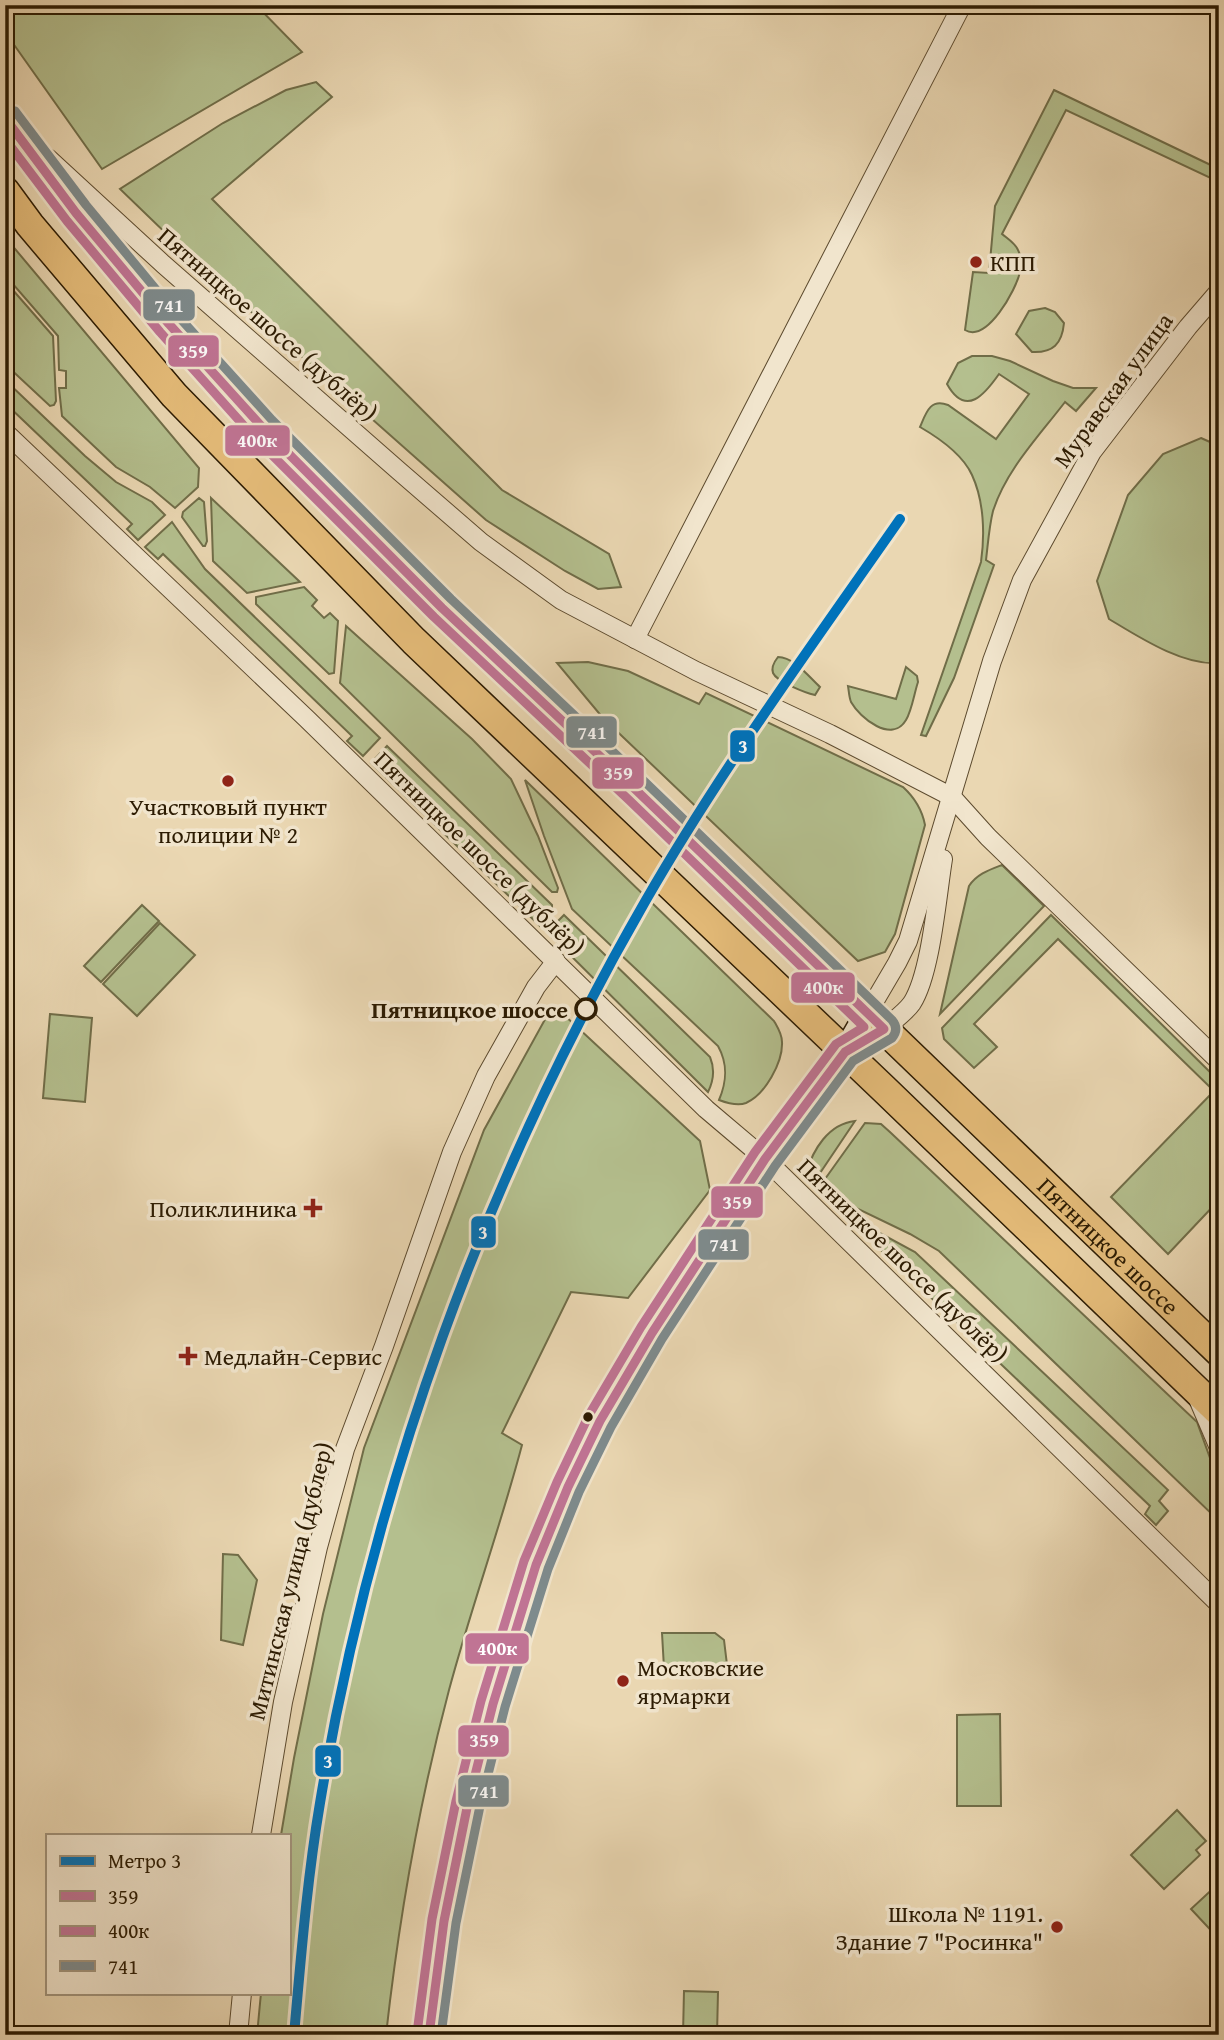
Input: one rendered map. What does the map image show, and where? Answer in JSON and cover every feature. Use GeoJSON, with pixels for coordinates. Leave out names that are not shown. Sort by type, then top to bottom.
{"type":"FeatureCollection","features":[{"type":"Feature","properties":{"kind":"main road","name":"Пятницкое шоссе"},"geometry":{"type":"LineString","coordinates":[[5,118],[85,223],[169,324],[263,428],[442,608],[637,791],[1219,1352]]}},
{"type":"Feature","properties":{"kind":"main road","name":"Пятницкое шоссе"},"geometry":{"type":"LineString","coordinates":[[5,191],[30,225],[174,395],[233,458],[424,650],[1219,1412]]}},
{"type":"Feature","properties":{"kind":"main road"},"geometry":{"type":"LineString","coordinates":[[429,2035],[444,1921],[468,1803],[491,1713],[536,1565],[568,1487],[600,1420],[652,1333],[765,1159],[845,1052],[875,1021]]}},
{"type":"Feature","properties":{"kind":"street"},"geometry":{"type":"LineString","coordinates":[[635,639],[962,5]]}},
{"type":"Feature","properties":{"kind":"street","name":"Пятницкое шоссе (дублёр)"},"geometry":{"type":"LineString","coordinates":[[5,118],[173,273],[481,542],[561,600],[696,671],[830,734],[952,797],[988,837],[1219,1061]]}},
{"type":"Feature","properties":{"kind":"street","name":"Муравская улица"},"geometry":{"type":"LineString","coordinates":[[875,1021],[908,942],[992,661],[1022,580],[1092,452],[1219,291]]}},
{"type":"Feature","properties":{"kind":"street","name":"Пятницкое шоссе (дублёр)"},"geometry":{"type":"LineString","coordinates":[[5,432],[287,701],[706,1109],[765,1159],[1219,1604]]}},
{"type":"Feature","properties":{"kind":"street","name":"Муравская улица"},"geometry":{"type":"LineString","coordinates":[[875,1021],[911,1004],[920,981],[929,948],[952,797]]}},
{"type":"Feature","properties":{"kind":"street","name":"Митинская улица (дублер)"},"geometry":{"type":"LineString","coordinates":[[261,1834],[283,1702],[318,1547],[345,1450],[452,1152],[486,1076],[537,986],[556,961]]}},
{"type":"Feature","properties":{"kind":"street"},"geometry":{"type":"LineString","coordinates":[[1192,1386],[1219,1448]]}},
{"type":"Feature","properties":{"kind":"street"},"geometry":{"type":"LineString","coordinates":[[237,2035],[242,1994]]}},
{"type":"Feature","properties":{"kind":"green space"},"geometry":{"type":"Polygon","coordinates":[[[5,5],[256,5],[302,52],[102,169],[5,32],[5,5]]]}},
{"type":"Feature","properties":{"kind":"green space"},"geometry":{"type":"Polygon","coordinates":[[[316,82],[332,97],[212,199],[502,490],[609,554],[621,587],[598,589],[486,520],[206,272],[120,189],[223,123],[286,90],[316,82]]]}},
{"type":"Feature","properties":{"kind":"green space"},"geometry":{"type":"Polygon","coordinates":[[[1054,90],[1219,169],[1219,182],[1066,110],[1002,234],[1019,252],[1021,266],[1013,290],[991,322],[974,332],[965,330],[973,272],[989,273],[995,206],[1054,90]]]}},
{"type":"Feature","properties":{"kind":"green space"},"geometry":{"type":"Polygon","coordinates":[[[5,237],[199,468],[198,487],[175,508],[150,487],[116,467],[62,416],[59,388],[66,388],[66,371],[59,370],[58,336],[5,275],[5,237]]]}},
{"type":"Feature","properties":{"kind":"green space"},"geometry":{"type":"Polygon","coordinates":[[[5,281],[53,336],[54,405],[50,406],[5,364],[5,281]]]}},
{"type":"Feature","properties":{"kind":"green space"},"geometry":{"type":"Polygon","coordinates":[[[1045,308],[1055,312],[1064,323],[1061,337],[1051,349],[1032,352],[1016,334],[1029,311],[1045,308]]]}},
{"type":"Feature","properties":{"kind":"green space"},"geometry":{"type":"Polygon","coordinates":[[[972,356],[992,356],[1010,361],[1073,388],[1096,388],[1076,411],[1065,402],[1006,481],[992,517],[986,560],[994,565],[954,678],[926,736],[921,735],[981,562],[983,529],[979,496],[968,468],[950,448],[920,427],[930,408],[942,403],[996,439],[1029,394],[999,374],[981,395],[968,401],[961,400],[947,384],[958,363],[972,356]]]}},
{"type":"Feature","properties":{"kind":"green space"},"geometry":{"type":"Polygon","coordinates":[[[5,380],[85,456],[116,482],[152,502],[165,515],[138,540],[127,529],[132,524],[5,403],[5,380]]]}},
{"type":"Feature","properties":{"kind":"green space"},"geometry":{"type":"Polygon","coordinates":[[[1201,438],[1219,446],[1219,663],[1205,663],[1176,655],[1147,642],[1109,619],[1097,581],[1128,495],[1163,454],[1201,438]]]}},
{"type":"Feature","properties":{"kind":"green space"},"geometry":{"type":"Polygon","coordinates":[[[199,498],[204,502],[207,541],[205,546],[182,517],[183,512],[199,498]]]}},
{"type":"Feature","properties":{"kind":"green space"},"geometry":{"type":"Polygon","coordinates":[[[211,498],[300,582],[247,593],[213,561],[211,498]]]}},
{"type":"Feature","properties":{"kind":"green space"},"geometry":{"type":"Polygon","coordinates":[[[172,522],[205,569],[380,738],[363,756],[347,741],[352,736],[163,554],[158,559],[145,547],[172,522]]]}},
{"type":"Feature","properties":{"kind":"green space"},"geometry":{"type":"Polygon","coordinates":[[[304,587],[317,600],[312,606],[324,618],[330,613],[338,621],[334,673],[329,674],[256,604],[256,597],[304,587]]]}},
{"type":"Feature","properties":{"kind":"green space"},"geometry":{"type":"Polygon","coordinates":[[[346,626],[472,739],[511,779],[538,836],[558,888],[557,892],[552,892],[340,683],[346,626]]]}},
{"type":"Feature","properties":{"kind":"green space"},"geometry":{"type":"Polygon","coordinates":[[[778,657],[790,660],[820,687],[815,695],[792,687],[773,673],[772,669],[778,657]]]}},
{"type":"Feature","properties":{"kind":"green space"},"geometry":{"type":"Polygon","coordinates":[[[588,662],[628,671],[699,704],[706,693],[903,787],[920,809],[925,825],[895,934],[885,952],[858,961],[603,718],[557,663],[588,662]]]}},
{"type":"Feature","properties":{"kind":"green space"},"geometry":{"type":"Polygon","coordinates":[[[906,667],[917,676],[918,682],[908,716],[900,727],[885,729],[861,715],[850,700],[848,686],[896,699],[906,667]]]}},
{"type":"Feature","properties":{"kind":"green space"},"geometry":{"type":"Polygon","coordinates":[[[387,746],[552,905],[552,913],[540,926],[371,763],[387,746]]]}},
{"type":"Feature","properties":{"kind":"green space"},"geometry":{"type":"Polygon","coordinates":[[[525,780],[774,1021],[782,1039],[782,1050],[772,1077],[753,1099],[740,1104],[719,1100],[725,1073],[724,1059],[718,1046],[572,909],[525,780]]]}},
{"type":"Feature","properties":{"kind":"green space"},"geometry":{"type":"Polygon","coordinates":[[[1002,865],[1044,906],[940,1014],[969,886],[980,875],[1002,865]]]}},
{"type":"Feature","properties":{"kind":"green space"},"geometry":{"type":"Polygon","coordinates":[[[142,905],[159,921],[101,982],[84,966],[142,905]]]}},
{"type":"Feature","properties":{"kind":"green space"},"geometry":{"type":"Polygon","coordinates":[[[564,915],[710,1057],[713,1074],[708,1092],[547,932],[564,915]]]}},
{"type":"Feature","properties":{"kind":"green space"},"geometry":{"type":"Polygon","coordinates":[[[1051,915],[1219,1081],[1219,1200],[1168,1254],[1111,1197],[1214,1091],[1058,939],[974,1024],[997,1047],[974,1068],[944,1039],[942,1028],[1051,915]]]}},
{"type":"Feature","properties":{"kind":"green space"},"geometry":{"type":"Polygon","coordinates":[[[160,923],[195,955],[137,1016],[103,984],[160,923]]]}},
{"type":"Feature","properties":{"kind":"green space"},"geometry":{"type":"Polygon","coordinates":[[[50,1014],[92,1018],[85,1102],[43,1098],[50,1014]]]}},
{"type":"Feature","properties":{"kind":"green space"},"geometry":{"type":"Polygon","coordinates":[[[548,1014],[563,1014],[700,1141],[710,1190],[628,1298],[571,1292],[502,1433],[522,1445],[458,1659],[428,1775],[404,1904],[386,2035],[257,2035],[261,1994],[290,1994],[290,1834],[281,1834],[323,1614],[364,1448],[484,1130],[548,1014]]]}},
{"type":"Feature","properties":{"kind":"green space"},"geometry":{"type":"Polygon","coordinates":[[[855,1121],[812,1185],[806,1173],[817,1147],[837,1127],[855,1121]]]}},
{"type":"Feature","properties":{"kind":"green space"},"geometry":{"type":"Polygon","coordinates":[[[865,1123],[881,1124],[891,1133],[1197,1422],[1219,1483],[1219,1521],[939,1251],[856,1208],[825,1179],[865,1123]]]}},
{"type":"Feature","properties":{"kind":"green space"},"geometry":{"type":"Polygon","coordinates":[[[841,1212],[915,1252],[1168,1490],[1159,1501],[1168,1511],[1156,1525],[1145,1514],[1150,1506],[841,1212]]]}},
{"type":"Feature","properties":{"kind":"green space"},"geometry":{"type":"Polygon","coordinates":[[[223,1554],[238,1555],[257,1580],[243,1645],[221,1640],[223,1554]]]}},
{"type":"Feature","properties":{"kind":"green space"},"geometry":{"type":"Polygon","coordinates":[[[662,1633],[715,1633],[724,1640],[727,1665],[724,1668],[664,1668],[662,1633]]]}},
{"type":"Feature","properties":{"kind":"green space"},"geometry":{"type":"Polygon","coordinates":[[[1000,1714],[1001,1806],[957,1806],[957,1715],[1000,1714]]]}},
{"type":"Feature","properties":{"kind":"green space"},"geometry":{"type":"Polygon","coordinates":[[[1177,1810],[1206,1841],[1196,1850],[1200,1855],[1164,1889],[1131,1855],[1177,1810]]]}},
{"type":"Feature","properties":{"kind":"green space"},"geometry":{"type":"Polygon","coordinates":[[[1219,1883],[1219,1939],[1191,1909],[1219,1883]]]}},
{"type":"Feature","properties":{"kind":"green space"},"geometry":{"type":"Polygon","coordinates":[[[684,1991],[718,1992],[717,2035],[683,2035],[684,1991]]]}},
{"type":"Feature","properties":{"kind":"metro line","name":"3"},"geometry":{"type":"LineString","coordinates":[[294,2035],[315,1832],[343,1684],[371,1567],[404,1451],[442,1337],[486,1224],[535,1114],[588,1006],[646,900],[737,754],[900,519]]}},
{"type":"Feature","properties":{"kind":"transit line","name":"741"},"geometry":{"type":"LineString","coordinates":[[15,111],[86,205],[178,316],[272,420],[451,599],[645,782],[892,1020],[896,1027],[892,1038],[853,1061],[775,1166],[662,1339],[611,1427],[579,1492],[548,1569],[505,1707],[480,1806],[456,1923],[441,2035]]}},
{"type":"Feature","properties":{"kind":"transit line","name":"359"},"geometry":{"type":"LineString","coordinates":[[5,118],[76,213],[169,324],[263,428],[442,608],[884,1029],[845,1052],[765,1159],[652,1333],[600,1421],[568,1487],[536,1565],[493,1704],[468,1803],[444,1921],[429,2035]]}},
{"type":"Feature","properties":{"kind":"transit line","name":"400к"},"geometry":{"type":"LineString","coordinates":[[5,139],[67,221],[160,332],[254,437],[434,617],[629,800],[864,1027],[836,1044],[755,1152],[641,1327],[589,1415],[557,1482],[524,1561],[481,1701],[456,1801],[432,1919],[417,2033]]}},
{"type":"Feature","properties":{"kind":"place","name":"КПП"},"geometry":{"type":"Point","coordinates":[976,262]}},
{"type":"Feature","properties":{"kind":"place","name":"Участковый пункт полиции № 2"},"geometry":{"type":"Point","coordinates":[228,781]}},
{"type":"Feature","properties":{"kind":"place","name":"Пятницкое шоссе"},"geometry":{"type":"Point","coordinates":[586,1009]}},
{"type":"Feature","properties":{"kind":"place","name":"Поликлиника"},"geometry":{"type":"Point","coordinates":[313,1208]}},
{"type":"Feature","properties":{"kind":"place","name":"Медлайн-Сервис"},"geometry":{"type":"Point","coordinates":[188,1356]}},
{"type":"Feature","properties":{"kind":"place","name":"Московские ярмарки"},"geometry":{"type":"Point","coordinates":[623,1681]}},
{"type":"Feature","properties":{"kind":"place","name":"Школа № 1191. Здание 7 \"Росинка\""},"geometry":{"type":"Point","coordinates":[1057,1927]}}]}
